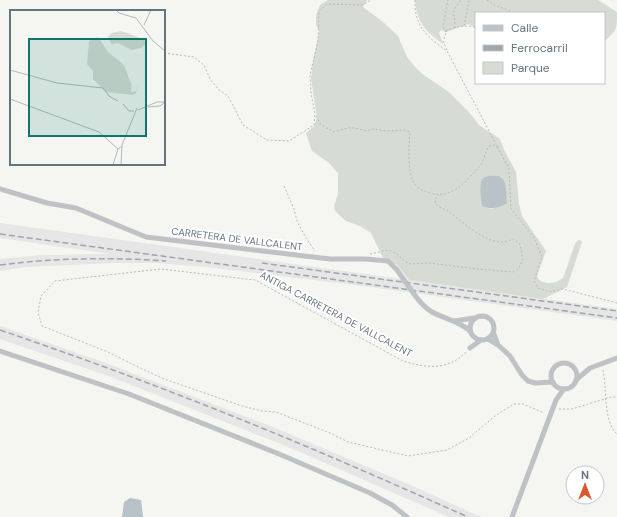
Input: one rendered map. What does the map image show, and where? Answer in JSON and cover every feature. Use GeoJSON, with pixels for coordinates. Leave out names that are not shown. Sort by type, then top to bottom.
{"type":"FeatureCollection","features":[{"type":"Feature","properties":{"kind":"street","name":"CARRETERA DE VALLCALENT"},"geometry":{"type":"LineString","coordinates":[[0,189],[47,203],[76,208],[146,237],[316,258],[388,261],[397,270],[423,305],[432,312],[454,321],[470,331]]}},
{"type":"Feature","properties":{"kind":"street"},"geometry":{"type":"LineString","coordinates":[[454,321],[483,316],[490,318],[494,326],[494,334],[498,346]]}},
{"type":"Feature","properties":{"kind":"street"},"geometry":{"type":"LineString","coordinates":[[475,318],[470,324],[470,331],[473,336],[481,340]]}},
{"type":"Feature","properties":{"kind":"street"},"geometry":{"type":"LineString","coordinates":[[470,348],[481,340],[488,339],[494,334]]}},
{"type":"Feature","properties":{"kind":"street"},"geometry":{"type":"LineString","coordinates":[[470,348],[473,336]]}},
{"type":"Feature","properties":{"kind":"street"},"geometry":{"type":"LineString","coordinates":[[488,339],[510,356],[524,378],[528,381],[555,384],[564,389]]}},
{"type":"Feature","properties":{"kind":"street"},"geometry":{"type":"LineString","coordinates":[[0,351],[129,394],[279,454],[370,493],[392,505],[407,517]]}},
{"type":"Feature","properties":{"kind":"street"},"geometry":{"type":"LineString","coordinates":[[512,517],[556,400],[564,389],[571,386],[590,368],[617,358]]}},
{"type":"Feature","properties":{"kind":"street"},"geometry":{"type":"LineString","coordinates":[[603,363],[617,362]]}},
{"type":"Feature","properties":{"kind":"street"},"geometry":{"type":"LineString","coordinates":[[541,382],[551,375],[555,367],[562,363],[566,363],[573,367],[590,368]]}},
{"type":"Feature","properties":{"kind":"street"},"geometry":{"type":"LineString","coordinates":[[573,367],[576,373],[576,380]]}},
{"type":"Feature","properties":{"kind":"street"},"geometry":{"type":"LineString","coordinates":[[551,375],[555,384],[556,400]]}},
{"type":"Feature","properties":{"kind":"path"},"geometry":{"type":"LineString","coordinates":[[371,0],[362,5],[327,4],[319,12],[318,41],[310,75],[310,93],[315,114],[321,125],[334,132],[346,128],[360,128],[368,131],[373,129],[386,131],[405,130],[410,132],[409,154],[413,182],[426,192],[439,196],[451,192],[468,179],[480,165],[489,146],[493,145],[498,147]]}},
{"type":"Feature","properties":{"kind":"path"},"geometry":{"type":"LineString","coordinates":[[414,0],[414,10],[421,28],[432,40],[447,51]]}},
{"type":"Feature","properties":{"kind":"path"},"geometry":{"type":"LineString","coordinates":[[446,32],[443,27],[448,0]]}},
{"type":"Feature","properties":{"kind":"path"},"geometry":{"type":"LineString","coordinates":[[455,28],[453,13],[461,0]]}},
{"type":"Feature","properties":{"kind":"path"},"geometry":{"type":"LineString","coordinates":[[464,27],[469,0]]}},
{"type":"Feature","properties":{"kind":"path"},"geometry":{"type":"LineString","coordinates":[[488,0],[494,5],[513,12]]}},
{"type":"Feature","properties":{"kind":"path"},"geometry":{"type":"LineString","coordinates":[[475,27],[473,26],[447,30],[443,41],[509,169],[511,209],[533,236],[542,257],[534,281],[538,288],[551,292],[563,289],[617,303]]}},
{"type":"Feature","properties":{"kind":"path"},"geometry":{"type":"LineString","coordinates":[[165,53],[194,57],[204,65],[210,78],[219,90],[228,96],[243,125],[267,140],[289,141],[314,125],[315,114]]}},
{"type":"Feature","properties":{"kind":"path"},"geometry":{"type":"LineString","coordinates":[[284,186],[294,209],[297,221],[315,251],[316,258]]}},
{"type":"Feature","properties":{"kind":"path"},"geometry":{"type":"LineString","coordinates":[[366,259],[367,254],[390,250],[410,264],[429,263],[503,272],[513,272],[519,268],[523,259],[518,241],[514,239],[504,243],[489,240],[449,212],[439,207],[435,203],[436,198],[439,196]]}},
{"type":"Feature","properties":{"kind":"path","name":"ANTIGA CARRETERA DE VALLCALENT"},"geometry":{"type":"LineString","coordinates":[[470,348],[461,357],[448,364],[438,367],[425,367],[403,361],[255,280],[161,269],[55,281],[41,296],[38,312],[42,326],[108,352],[164,379],[242,406],[262,411],[276,412],[330,433],[348,442],[408,456],[447,450],[469,438],[495,416],[514,404],[523,404],[550,416]]}},
{"type":"Feature","properties":{"kind":"path"},"geometry":{"type":"LineString","coordinates":[[603,363],[608,418],[614,432],[617,434]]}},
{"type":"Feature","properties":{"kind":"path"},"geometry":{"type":"LineString","coordinates":[[552,410],[572,409],[617,397]]}},
{"type":"Feature","properties":{"kind":"shaded area"},"geometry":{"type":"Polygon","coordinates":[[[486,176],[499,176],[505,184],[507,203],[495,208],[482,206],[480,192],[481,180],[486,176]]]}},
{"type":"Feature","properties":{"kind":"shaded area"},"geometry":{"type":"Polygon","coordinates":[[[0,223],[617,309],[617,321],[362,286],[206,267],[156,263],[115,263],[26,267],[0,271],[0,259],[41,255],[111,254],[0,238],[0,223]]]}},
{"type":"Feature","properties":{"kind":"shaded area"},"geometry":{"type":"Polygon","coordinates":[[[0,326],[106,363],[268,425],[408,484],[481,517],[449,517],[286,446],[111,377],[0,339],[0,326]]]}},
{"type":"Feature","properties":{"kind":"shaded area"},"geometry":{"type":"Polygon","coordinates":[[[130,498],[141,500],[143,517],[122,517],[124,502],[130,498]]]}},
{"type":"Feature","properties":{"kind":"green space"},"geometry":{"type":"Polygon","coordinates":[[[328,0],[367,0],[363,7],[383,22],[398,36],[407,57],[417,69],[449,92],[469,112],[479,125],[500,139],[516,172],[519,204],[522,216],[546,251],[537,276],[539,279],[545,283],[552,283],[563,278],[575,244],[578,240],[582,242],[567,287],[543,299],[409,280],[397,265],[383,258],[371,233],[360,226],[346,221],[335,211],[334,206],[338,194],[338,173],[329,163],[312,151],[306,133],[314,126],[317,118],[311,78],[319,31],[316,24],[316,15],[320,5],[328,0]],[[486,176],[483,178],[481,181],[480,190],[482,206],[491,209],[505,205],[502,177],[486,176]]]}},
{"type":"Feature","properties":{"kind":"green space"},"geometry":{"type":"Polygon","coordinates":[[[415,0],[598,0],[617,12],[617,23],[614,32],[605,41],[605,12],[475,12],[475,28],[468,24],[446,32],[441,30],[439,33],[443,44],[431,35],[423,25],[416,8],[415,0]]]}},
{"type":"Feature","properties":{"kind":"railway"},"geometry":{"type":"LineString","coordinates":[[0,234],[617,318]]}},
{"type":"Feature","properties":{"kind":"railway"},"geometry":{"type":"LineString","coordinates":[[0,265],[83,259],[166,261]]}},
{"type":"Feature","properties":{"kind":"railway"},"geometry":{"type":"LineString","coordinates":[[262,263],[617,311]]}},
{"type":"Feature","properties":{"kind":"railway"},"geometry":{"type":"LineString","coordinates":[[0,330],[127,375],[221,411],[468,517]]}}]}
